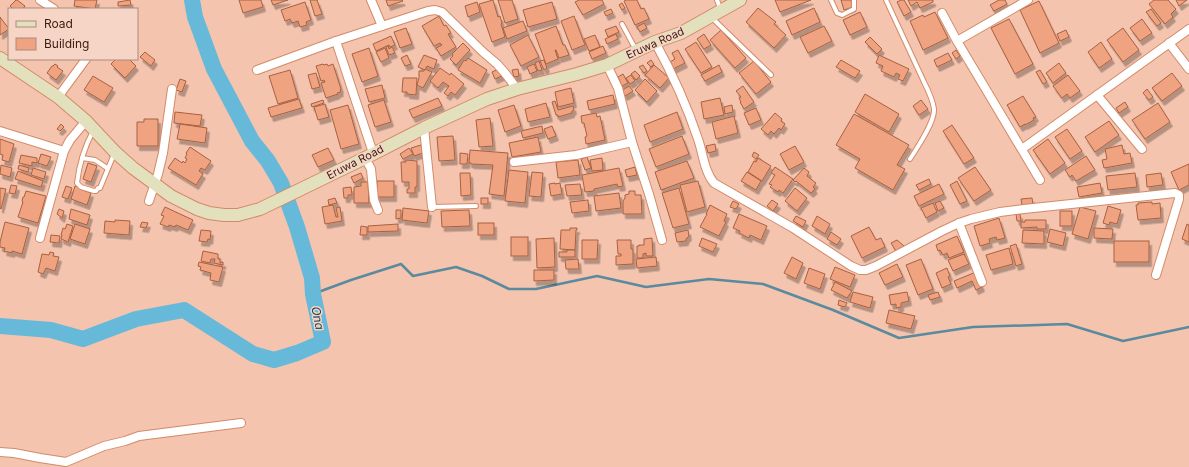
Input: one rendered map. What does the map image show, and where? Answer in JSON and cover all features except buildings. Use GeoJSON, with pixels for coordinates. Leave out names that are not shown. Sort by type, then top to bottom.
{"type":"FeatureCollection","features":[{"type":"Feature","properties":{"kind":"main road","name":"Eruwa Road"},"geometry":{"type":"LineString","coordinates":[[0,58],[58,97],[90,125],[115,152],[171,196],[197,209],[209,213],[238,215],[260,209],[487,98],[577,74],[607,64],[681,32],[716,9],[740,0]]}},
{"type":"Feature","properties":{"kind":"street"},"geometry":{"type":"LineString","coordinates":[[40,0],[52,8]]}},
{"type":"Feature","properties":{"kind":"street"},"geometry":{"type":"LineString","coordinates":[[371,0],[382,26]]}},
{"type":"Feature","properties":{"kind":"street"},"geometry":{"type":"LineString","coordinates":[[957,41],[1028,0]]}},
{"type":"Feature","properties":{"kind":"street"},"geometry":{"type":"LineString","coordinates":[[257,70],[336,41],[435,10],[442,12],[497,64],[517,89]]}},
{"type":"Feature","properties":{"kind":"street"},"geometry":{"type":"LineString","coordinates":[[942,13],[957,41],[1040,180]]}},
{"type":"Feature","properties":{"kind":"street"},"geometry":{"type":"LineString","coordinates":[[1022,149],[1189,29]]}},
{"type":"Feature","properties":{"kind":"street"},"geometry":{"type":"LineString","coordinates":[[336,41],[369,156],[374,200],[378,210]]}},
{"type":"Feature","properties":{"kind":"street"},"geometry":{"type":"LineString","coordinates":[[655,42],[666,62],[684,103],[708,172],[714,183],[793,228],[851,266],[860,270],[866,270],[959,223],[1000,212],[1175,193],[1179,195],[1179,199],[1156,275]]}},
{"type":"Feature","properties":{"kind":"street"},"geometry":{"type":"LineString","coordinates":[[1169,43],[1189,69]]}},
{"type":"Feature","properties":{"kind":"street"},"geometry":{"type":"LineString","coordinates":[[58,97],[85,60]]}},
{"type":"Feature","properties":{"kind":"street"},"geometry":{"type":"LineString","coordinates":[[607,64],[618,88],[632,142],[662,240]]}},
{"type":"Feature","properties":{"kind":"street"},"geometry":{"type":"LineString","coordinates":[[149,201],[163,153],[172,90]]}},
{"type":"Feature","properties":{"kind":"street"},"geometry":{"type":"LineString","coordinates":[[1097,95],[1142,149]]}},
{"type":"Feature","properties":{"kind":"street"},"geometry":{"type":"LineString","coordinates":[[40,238],[64,151],[70,140],[90,125]]}},
{"type":"Feature","properties":{"kind":"street"},"geometry":{"type":"LineString","coordinates":[[424,128],[432,207]]}},
{"type":"Feature","properties":{"kind":"street"},"geometry":{"type":"LineString","coordinates":[[0,131],[64,151]]}},
{"type":"Feature","properties":{"kind":"street"},"geometry":{"type":"LineString","coordinates":[[514,162],[576,155],[632,142]]}},
{"type":"Feature","properties":{"kind":"street"},"geometry":{"type":"LineString","coordinates":[[959,223],[982,282]]}},
{"type":"Feature","properties":{"kind":"street"},"geometry":{"type":"LineString","coordinates":[[0,452],[66,462],[104,446],[139,436],[241,423]]}},
{"type":"Feature","properties":{"kind":"lane"},"geometry":{"type":"LineString","coordinates":[[831,0],[837,13],[842,15],[854,9],[854,0]]}},
{"type":"Feature","properties":{"kind":"lane"},"geometry":{"type":"LineString","coordinates":[[886,0],[927,88],[934,109],[930,123],[910,159]]}},
{"type":"Feature","properties":{"kind":"lane"},"geometry":{"type":"LineString","coordinates":[[716,9],[770,76]]}},
{"type":"Feature","properties":{"kind":"lane"},"geometry":{"type":"LineString","coordinates":[[622,24],[636,51]]}},
{"type":"Feature","properties":{"kind":"lane"},"geometry":{"type":"LineString","coordinates":[[90,125],[88,141],[82,158],[77,183],[81,187],[94,191],[100,188],[107,168],[115,152]]}},
{"type":"Feature","properties":{"kind":"lane"},"geometry":{"type":"LineString","coordinates":[[82,158],[95,160],[107,168]]}},
{"type":"Feature","properties":{"kind":"lane"},"geometry":{"type":"LineString","coordinates":[[432,207],[476,206]]}},
{"type":"Feature","properties":{"kind":"waterway","name":"Ona"},"geometry":{"type":"LineString","coordinates":[[0,326],[51,330],[83,339],[136,319],[184,310],[253,354],[274,360],[297,353],[323,342],[313,294],[312,278],[297,227],[281,183],[268,161],[252,141],[214,69],[195,17],[192,0]]}},
{"type":"Feature","properties":{"kind":"waterway"},"geometry":{"type":"LineString","coordinates":[[313,294],[401,264],[413,276],[456,267],[482,276],[509,289],[536,289],[597,276],[646,287],[709,279],[763,284],[833,310],[899,338],[973,327],[1067,324],[1123,341],[1189,327]]}}]}
